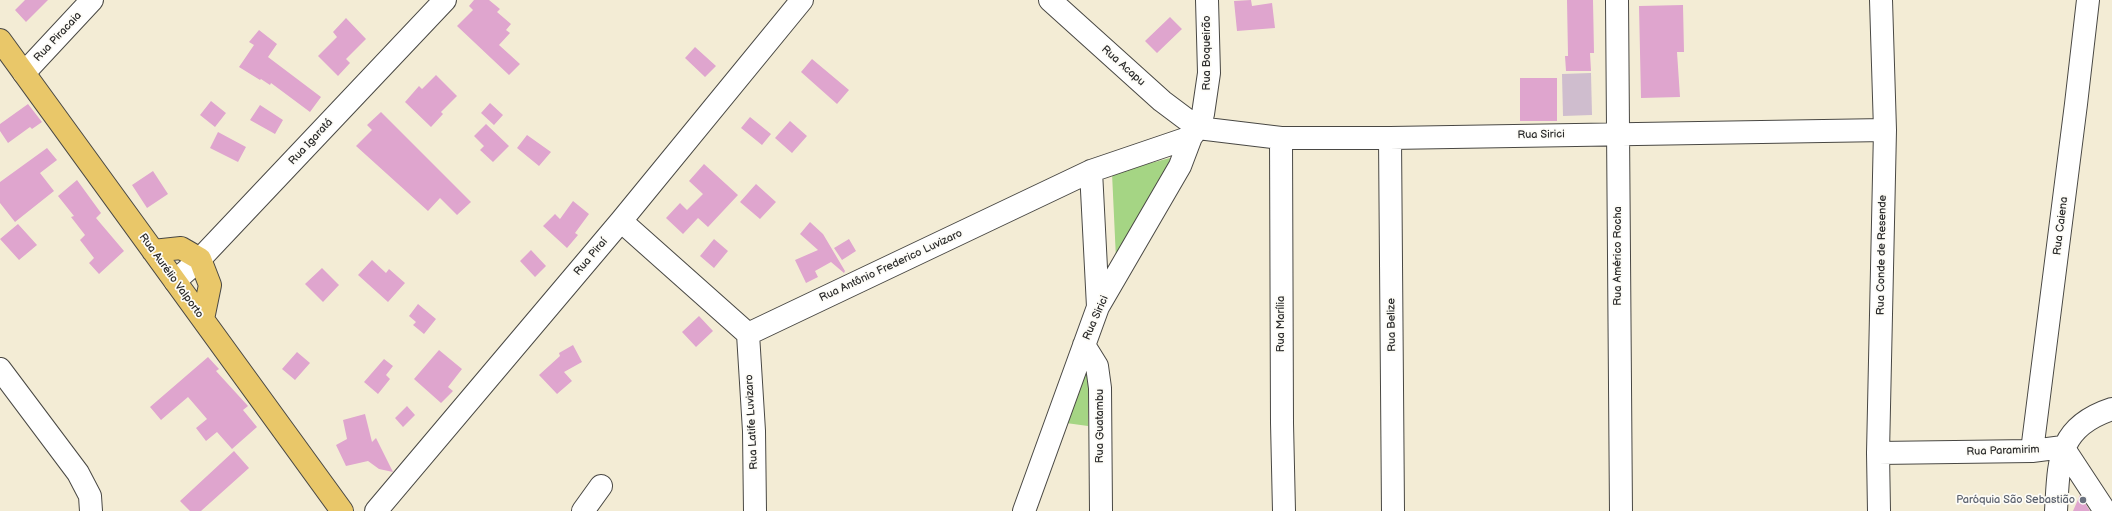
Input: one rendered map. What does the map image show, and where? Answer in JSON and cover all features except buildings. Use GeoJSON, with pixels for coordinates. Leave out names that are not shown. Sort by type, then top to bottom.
{"type":"FeatureCollection","features":[{"type":"Feature","properties":{"kind":"main road","name":"Rua Aurélio Valporto"},"geometry":{"type":"LineString","coordinates":[[0,40],[342,511]]}},
{"type":"Feature","properties":{"kind":"main road"},"geometry":{"type":"LineString","coordinates":[[153,251],[181,248],[200,259],[210,285],[203,319]]}},
{"type":"Feature","properties":{"kind":"street","name":"Rua Piracaia"},"geometry":{"type":"LineString","coordinates":[[24,73],[92,0]]}},
{"type":"Feature","properties":{"kind":"street","name":"Rua Igaratá"},"geometry":{"type":"LineString","coordinates":[[175,281],[200,259],[445,0]]}},
{"type":"Feature","properties":{"kind":"street","name":"Rua Piraí"},"geometry":{"type":"LineString","coordinates":[[376,511],[621,221],[802,0]]}},
{"type":"Feature","properties":{"kind":"street","name":"Rua Acapu"},"geometry":{"type":"LineString","coordinates":[[1050,0],[1162,101],[1195,133]]}},
{"type":"Feature","properties":{"kind":"street","name":"Rua Boqueirão"},"geometry":{"type":"LineString","coordinates":[[1195,133],[1207,96],[1209,73],[1207,0]]}},
{"type":"Feature","properties":{"kind":"street","name":"Rua Américo Rocha"},"geometry":{"type":"LineString","coordinates":[[1617,0],[1621,511]]}},
{"type":"Feature","properties":{"kind":"street","name":"Rua Conde de Resende"},"geometry":{"type":"LineString","coordinates":[[1879,511],[1878,453],[1885,130],[1881,0]]}},
{"type":"Feature","properties":{"kind":"street","name":"Rua Caiena"},"geometry":{"type":"LineString","coordinates":[[2032,451],[2088,0]]}},
{"type":"Feature","properties":{"kind":"street","name":"Rua Sirici"},"geometry":{"type":"LineString","coordinates":[[1024,511],[1098,307],[1180,166],[1195,133],[1281,138],[1390,138],[1885,130]]}},
{"type":"Feature","properties":{"kind":"street","name":"Rua Antônio Frederico Luvizaro"},"geometry":{"type":"LineString","coordinates":[[748,334],[1092,171],[1195,133]]}},
{"type":"Feature","properties":{"kind":"street","name":"Rua Marília"},"geometry":{"type":"LineString","coordinates":[[1281,138],[1282,415],[1284,511]]}},
{"type":"Feature","properties":{"kind":"street","name":"Rua Belize"},"geometry":{"type":"LineString","coordinates":[[1390,138],[1393,511]]}},
{"type":"Feature","properties":{"kind":"street"},"geometry":{"type":"LineString","coordinates":[[1092,171],[1098,307]]}},
{"type":"Feature","properties":{"kind":"street"},"geometry":{"type":"LineString","coordinates":[[621,221],[748,334]]}},
{"type":"Feature","properties":{"kind":"street","name":"Rua Latife Luvizaro"},"geometry":{"type":"LineString","coordinates":[[748,334],[754,431],[755,511]]}},
{"type":"Feature","properties":{"kind":"street","name":"Rua Guatambu"},"geometry":{"type":"LineString","coordinates":[[1084,345],[1097,366],[1100,388],[1101,511]]}},
{"type":"Feature","properties":{"kind":"street"},"geometry":{"type":"LineString","coordinates":[[0,369],[78,473],[90,496],[91,511]]}},
{"type":"Feature","properties":{"kind":"street"},"geometry":{"type":"LineString","coordinates":[[2056,511],[2058,484],[2064,447],[2080,424],[2097,414],[2112,409]]}},
{"type":"Feature","properties":{"kind":"street"},"geometry":{"type":"LineString","coordinates":[[2064,447],[2105,511]]}},
{"type":"Feature","properties":{"kind":"street","name":"Rua Paramirim"},"geometry":{"type":"LineString","coordinates":[[1878,453],[2032,451],[2064,447]]}},
{"type":"Feature","properties":{"kind":"street"},"geometry":{"type":"LineString","coordinates":[[583,511],[601,486]]}},
{"type":"Feature","properties":{"kind":"shaded area"},"geometry":{"type":"Polygon","coordinates":[[[1591,73],[1592,115],[1563,116],[1562,74],[1591,73]]]}},
{"type":"Feature","properties":{"kind":"green space"},"geometry":{"type":"Polygon","coordinates":[[[1178,156],[1116,259],[1112,173],[1178,156]]]}},
{"type":"Feature","properties":{"kind":"green space"},"geometry":{"type":"Polygon","coordinates":[[[1089,365],[1088,426],[1066,423],[1089,365]]]}},
{"type":"Feature","properties":{"kind":"place","name":"Paróquia São Sebastião"},"geometry":{"type":"Point","coordinates":[2083,500]}}]}
